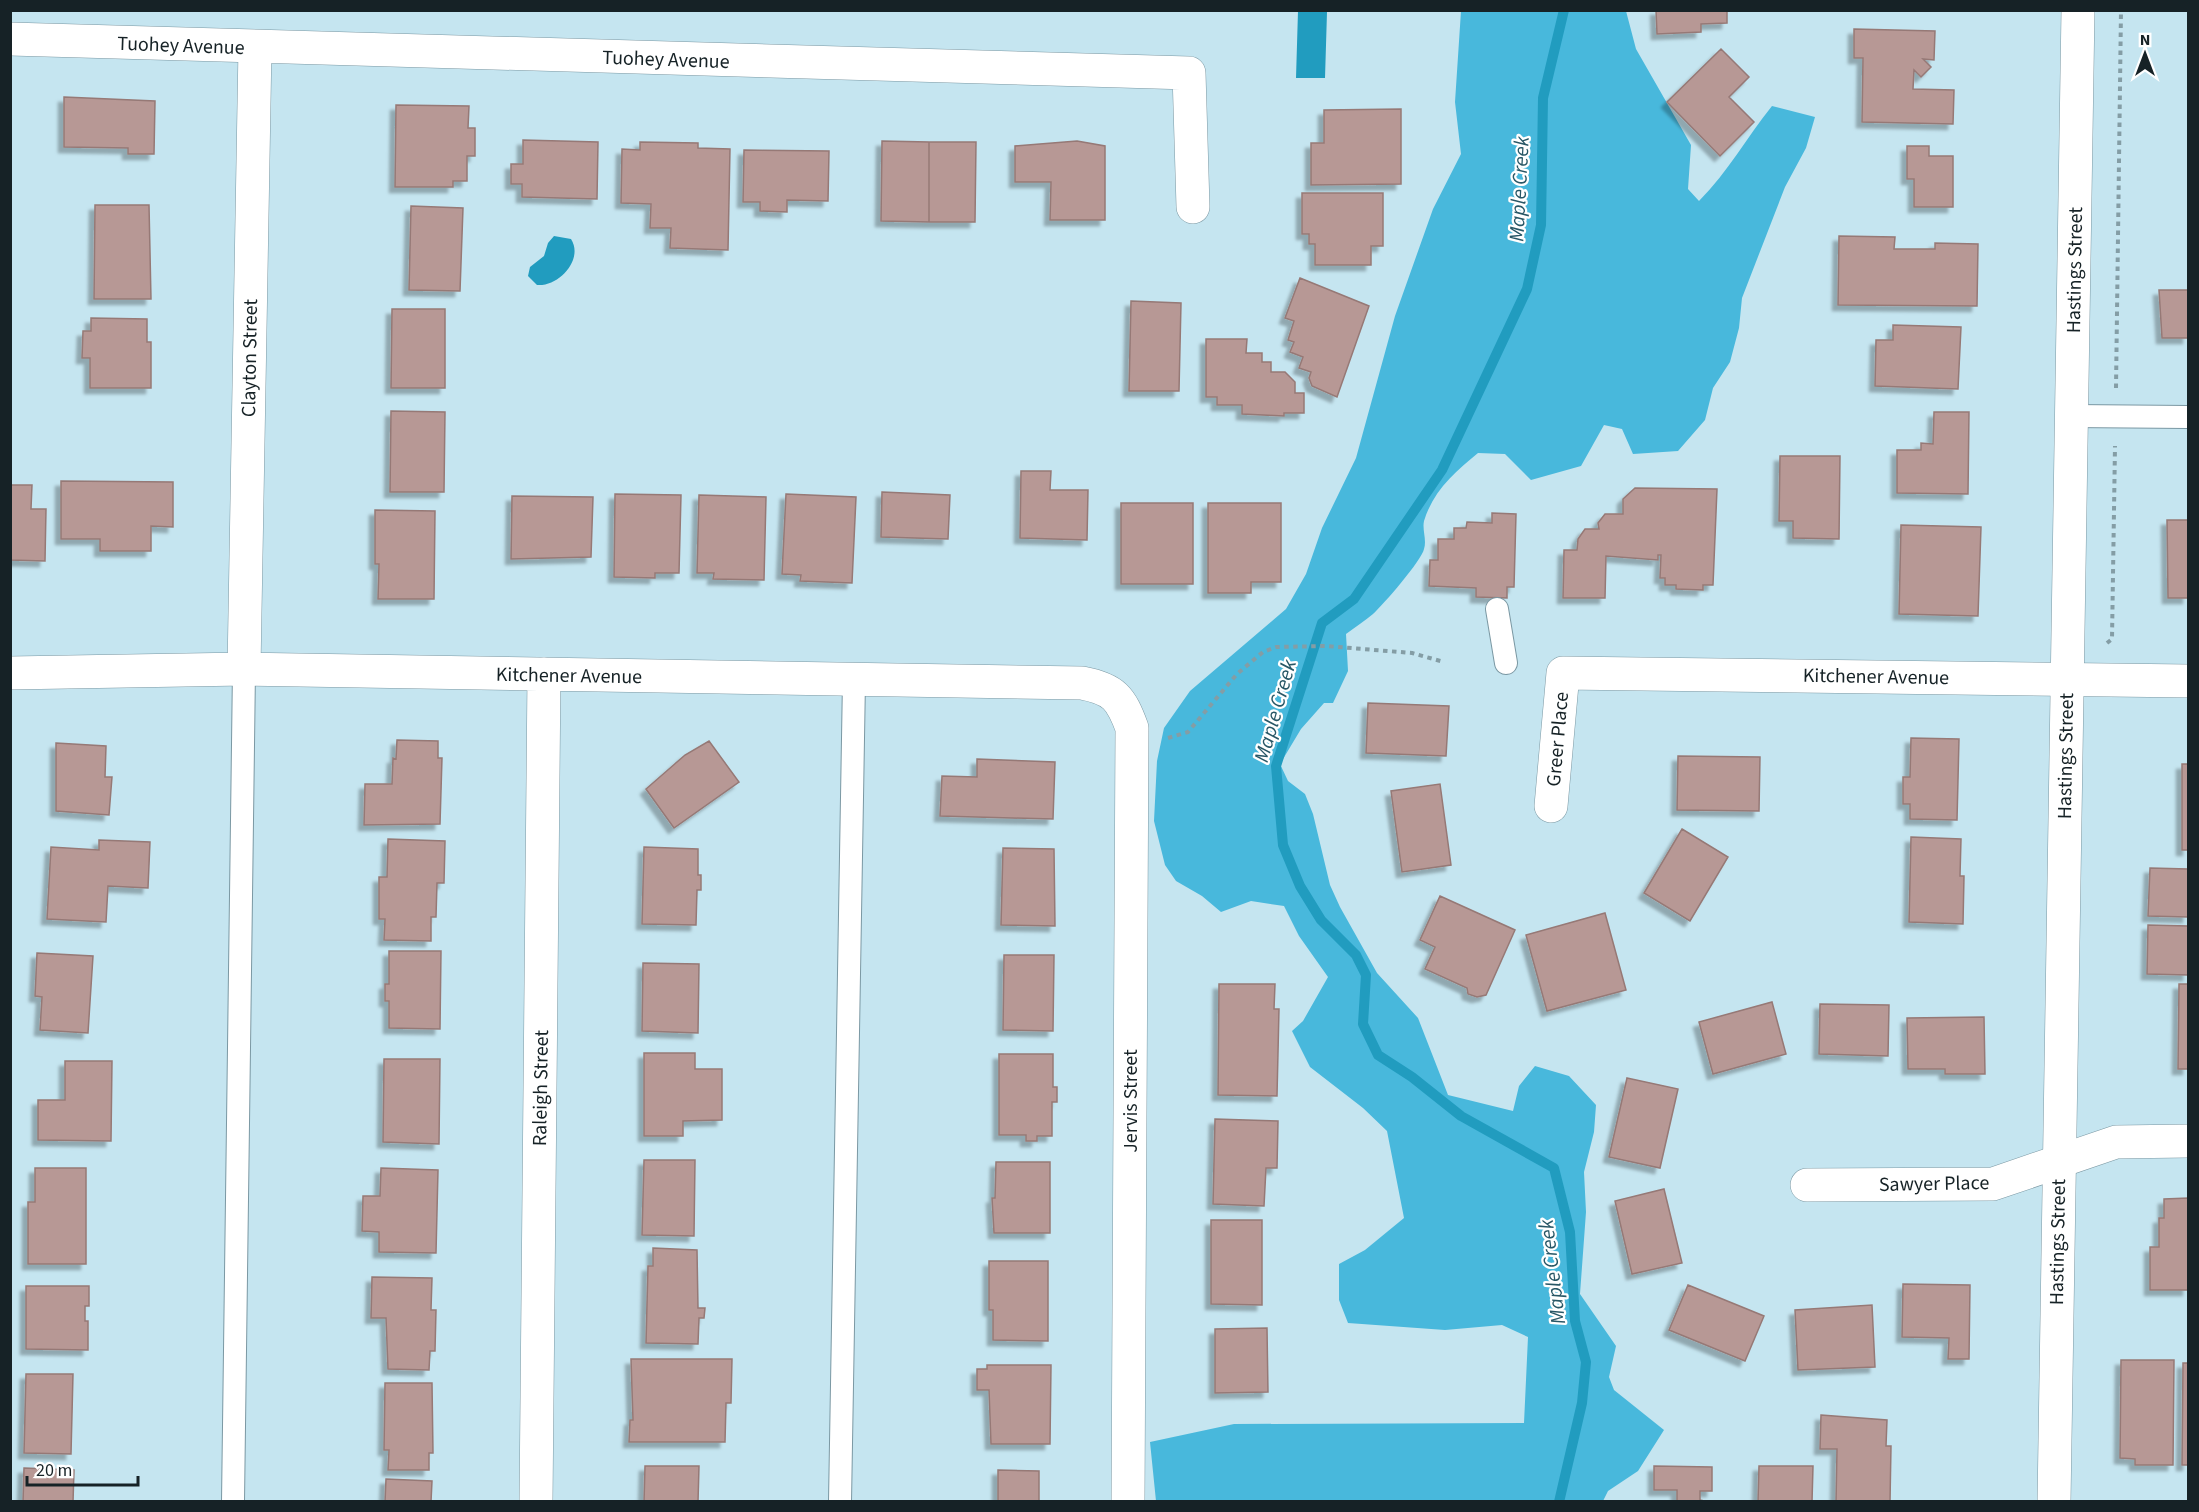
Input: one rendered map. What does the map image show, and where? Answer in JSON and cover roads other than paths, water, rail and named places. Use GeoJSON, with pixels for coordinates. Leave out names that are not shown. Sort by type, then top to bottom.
{"type":"FeatureCollection","features":[{"type":"Feature","properties":{"kind":"street","name":"Hastings Street"},"geometry":{"type":"LineString","coordinates":[[2054,1502],[2078,10]]}},
{"type":"Feature","properties":{"kind":"street","name":"Tuohey Avenue"},"geometry":{"type":"LineString","coordinates":[[10,39],[1189,73],[1193,207]]}},
{"type":"Feature","properties":{"kind":"street","name":"Clayton Street"},"geometry":{"type":"LineString","coordinates":[[244,669],[255,47]]}},
{"type":"Feature","properties":{"kind":"street","name":"Kitchener Avenue"},"geometry":{"type":"LineString","coordinates":[[10,673],[244,669],[1082,682],[1110,691],[1122,702]]}},
{"type":"Feature","properties":{"kind":"street","name":"Kitchener Avenue"},"geometry":{"type":"LineString","coordinates":[[1563,673],[2188,681]]}},
{"type":"Feature","properties":{"kind":"street","name":"Greer Place"},"geometry":{"type":"LineString","coordinates":[[1551,806],[1563,673]]}},
{"type":"Feature","properties":{"kind":"street","name":"Raleigh Street"},"geometry":{"type":"LineString","coordinates":[[536,1502],[544,675]]}},
{"type":"Feature","properties":{"kind":"street","name":"Jervis Street"},"geometry":{"type":"LineString","coordinates":[[1122,702],[1132,728],[1128,1502]]}},
{"type":"Feature","properties":{"kind":"street","name":"Sawyer Place"},"geometry":{"type":"LineString","coordinates":[[1807,1185],[1993,1184],[2116,1142],[2188,1142]]}},
{"type":"Feature","properties":{"kind":"lane"},"geometry":{"type":"LineString","coordinates":[[2071,416],[2188,417]]}},
{"type":"Feature","properties":{"kind":"lane"},"geometry":{"type":"LineString","coordinates":[[1497,609],[1506,663]]}},
{"type":"Feature","properties":{"kind":"lane"},"geometry":{"type":"LineString","coordinates":[[233,1502],[244,669]]}},
{"type":"Feature","properties":{"kind":"lane"},"geometry":{"type":"LineString","coordinates":[[840,1502],[854,680]]}},
{"type":"Feature","properties":{"kind":"waterway","name":"Maple Creek"},"geometry":{"type":"LineString","coordinates":[[1559,1502],[1582,1403],[1586,1362],[1575,1321],[1570,1232],[1554,1168],[1461,1116],[1412,1077],[1378,1055],[1363,1024],[1366,975],[1356,955],[1321,920],[1300,886],[1283,845],[1276,766],[1322,623],[1354,599],[1442,470],[1527,289],[1541,225],[1543,98],[1564,10]]}}]}
